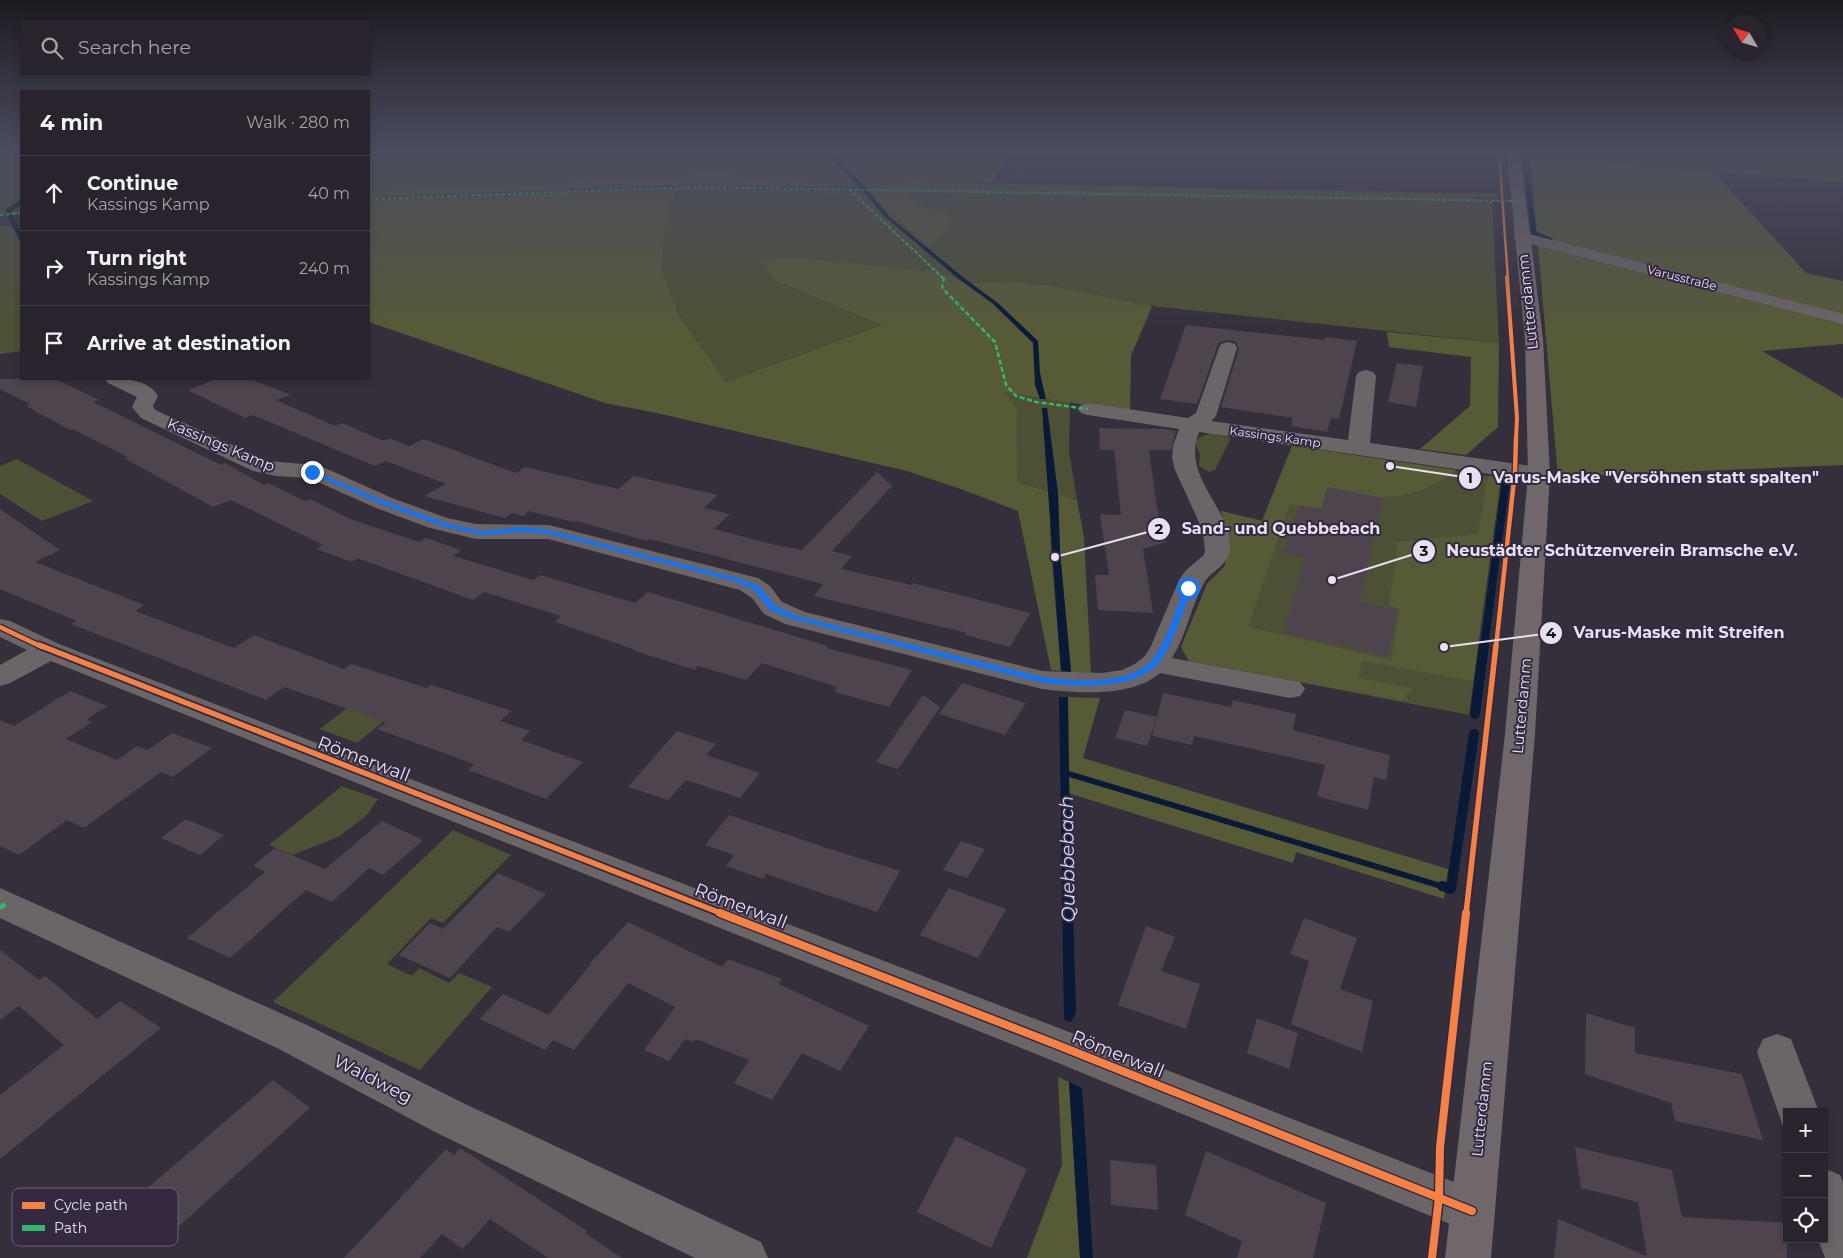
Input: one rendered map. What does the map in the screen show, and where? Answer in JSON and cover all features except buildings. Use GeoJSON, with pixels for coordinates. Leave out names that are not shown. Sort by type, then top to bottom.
{"type":"FeatureCollection","features":[{"type":"Feature","properties":{"kind":"street","name":"Lutterdamm"},"geometry":{"type":"LineString","coordinates":[[1468,1258],[1520,734],[1538,474],[1534,339],[1518,212]]}},
{"type":"Feature","properties":{"kind":"street","name":"Varusstraße"},"geometry":{"type":"LineString","coordinates":[[1521,237],[1843,319]]}},
{"type":"Feature","properties":{"kind":"street"},"geometry":{"type":"LineString","coordinates":[[1228,348],[1205,416],[1192,424],[1184,445],[1183,456],[1186,468],[1210,516],[1218,543],[1218,551],[1207,566],[1193,578],[1172,630],[1154,663],[1290,689]]}},
{"type":"Feature","properties":{"kind":"street"},"geometry":{"type":"LineString","coordinates":[[1358,449],[1366,376]]}},
{"type":"Feature","properties":{"kind":"street","name":"Kassings Kamp"},"geometry":{"type":"LineString","coordinates":[[117,380],[147,394],[148,396],[142,407],[148,414],[261,466],[276,470],[318,473],[406,512],[464,530],[487,533],[523,530],[549,532],[735,579],[756,588],[773,608],[795,618],[1042,680],[1081,684],[1099,683],[1141,672],[1154,663]]}},
{"type":"Feature","properties":{"kind":"street","name":"Kassings Kamp"},"geometry":{"type":"LineString","coordinates":[[1088,409],[1538,474]]}},
{"type":"Feature","properties":{"kind":"street","name":"Römerwall"},"geometry":{"type":"LineString","coordinates":[[0,627],[50,650],[1055,1044],[1472,1210]]}},
{"type":"Feature","properties":{"kind":"street"},"geometry":{"type":"LineString","coordinates":[[0,677],[50,650]]}},
{"type":"Feature","properties":{"kind":"street","name":"Waldweg"},"geometry":{"type":"LineString","coordinates":[[0,902],[292,1037],[452,1119],[745,1258]]}},
{"type":"Feature","properties":{"kind":"street"},"geometry":{"type":"LineString","coordinates":[[1777,1052],[1797,1108]]}},
{"type":"Feature","properties":{"kind":"street"},"geometry":{"type":"LineString","coordinates":[[1827,1198],[1843,1245]]}},
{"type":"Feature","properties":{"kind":"green space"},"geometry":{"type":"Polygon","coordinates":[[[0,212],[20,212],[20,213],[0,214],[0,212]]]}},
{"type":"Feature","properties":{"kind":"green space"},"geometry":{"type":"Polygon","coordinates":[[[370,212],[668,212],[661,267],[679,315],[726,382],[881,325],[776,281],[761,261],[791,257],[935,272],[973,283],[1014,282],[1048,285],[1152,306],[1131,356],[1130,412],[1004,392],[1017,408],[1018,483],[1049,491],[1051,550],[1061,671],[1051,670],[1018,511],[907,471],[657,413],[605,403],[370,322],[370,212]]]}},
{"type":"Feature","properties":{"kind":"green space"},"geometry":{"type":"Polygon","coordinates":[[[668,212],[889,212],[926,244],[944,212],[1493,212],[1499,343],[1152,306],[1048,285],[1014,282],[973,283],[935,272],[776,281],[881,325],[726,382],[679,315],[661,267],[668,212]]]}},
{"type":"Feature","properties":{"kind":"green space"},"geometry":{"type":"Polygon","coordinates":[[[889,212],[945,212],[955,224],[936,240],[926,244],[889,212]]]}},
{"type":"Feature","properties":{"kind":"green space"},"geometry":{"type":"Polygon","coordinates":[[[1535,212],[1750,212],[1806,273],[1843,281],[1843,344],[1762,351],[1843,398],[1843,465],[1558,477],[1535,212]]]}},
{"type":"Feature","properties":{"kind":"green space"},"geometry":{"type":"Polygon","coordinates":[[[0,226],[20,227],[20,351],[0,354],[0,226]]]}},
{"type":"Feature","properties":{"kind":"green space"},"geometry":{"type":"Polygon","coordinates":[[[1387,332],[1499,343],[1498,427],[1466,455],[1420,449],[1470,406],[1471,357],[1389,347],[1387,332]]]}},
{"type":"Feature","properties":{"kind":"green space"},"geometry":{"type":"Polygon","coordinates":[[[1003,391],[1070,402],[1069,452],[1077,500],[1058,494],[1047,408],[1043,408],[1049,491],[1018,483],[1017,408],[1003,391]]]}},
{"type":"Feature","properties":{"kind":"green space"},"geometry":{"type":"Polygon","coordinates":[[[1211,433],[1231,438],[1215,470],[1209,472],[1199,466],[1200,455],[1195,442],[1200,437],[1211,433]]]}},
{"type":"Feature","properties":{"kind":"green space"},"geometry":{"type":"Polygon","coordinates":[[[1292,446],[1501,478],[1469,715],[1189,661],[1181,647],[1207,584],[1225,566],[1229,545],[1221,511],[1262,521],[1292,446]]]}},
{"type":"Feature","properties":{"kind":"green space"},"geometry":{"type":"Polygon","coordinates":[[[1292,446],[1456,470],[1432,486],[1413,493],[1385,497],[1328,487],[1321,509],[1290,504],[1248,627],[1391,660],[1400,609],[1389,606],[1398,542],[1478,534],[1488,476],[1501,478],[1473,681],[1362,661],[1358,678],[1413,688],[1402,701],[1189,661],[1181,647],[1207,584],[1225,566],[1229,545],[1221,511],[1262,521],[1292,446]]]}},
{"type":"Feature","properties":{"kind":"green space"},"geometry":{"type":"Polygon","coordinates":[[[17,459],[93,501],[42,521],[0,494],[0,466],[17,459]]]}},
{"type":"Feature","properties":{"kind":"green space"},"geometry":{"type":"Polygon","coordinates":[[[1058,494],[1077,500],[1084,537],[1091,673],[1071,672],[1060,552],[1058,494]]]}},
{"type":"Feature","properties":{"kind":"green space"},"geometry":{"type":"Polygon","coordinates":[[[1068,697],[1100,698],[1083,758],[1448,869],[1444,899],[1296,852],[1293,863],[1068,793],[1068,697]]]}},
{"type":"Feature","properties":{"kind":"green space"},"geometry":{"type":"Polygon","coordinates":[[[347,708],[385,720],[357,743],[320,729],[347,708]]]}},
{"type":"Feature","properties":{"kind":"green space"},"geometry":{"type":"Polygon","coordinates":[[[342,786],[378,799],[367,815],[340,836],[293,855],[269,845],[342,786]]]}},
{"type":"Feature","properties":{"kind":"green space"},"geometry":{"type":"Polygon","coordinates":[[[453,830],[511,855],[443,923],[431,918],[387,964],[412,976],[419,968],[449,983],[459,973],[492,987],[420,1070],[273,1002],[453,830]]]}},
{"type":"Feature","properties":{"kind":"green space"},"geometry":{"type":"Polygon","coordinates":[[[1058,1077],[1069,1082],[1080,1258],[1027,1258],[1062,1165],[1058,1077]]]}},
{"type":"Feature","properties":{"kind":"water"},"geometry":{"type":"Polygon","coordinates":[[[880,212],[886,212],[964,278],[998,303],[1038,341],[1040,373],[1046,399],[1040,399],[1035,385],[1033,343],[992,303],[960,280],[880,212]]]}},
{"type":"Feature","properties":{"kind":"water"},"geometry":{"type":"Polygon","coordinates":[[[1042,408],[1047,408],[1058,494],[1060,552],[1071,672],[1061,671],[1042,408]]]}},
{"type":"Feature","properties":{"kind":"water","name":"Quebbebach"},"geometry":{"type":"Polygon","coordinates":[[[1059,697],[1068,697],[1069,771],[1451,886],[1451,892],[1069,777],[1076,1012],[1071,1022],[1064,1020],[1059,697]]]}},
{"type":"Feature","properties":{"kind":"water"},"geometry":{"type":"Polygon","coordinates":[[[1069,1082],[1082,1088],[1093,1258],[1080,1258],[1069,1082]]]}},
{"type":"Feature","properties":{"kind":"waterway"},"geometry":{"type":"LineString","coordinates":[[1531,212],[1534,233],[1550,240]]}},
{"type":"Feature","properties":{"kind":"waterway"},"geometry":{"type":"LineString","coordinates":[[11,217],[20,236]]}},
{"type":"Feature","properties":{"kind":"waterway"},"geometry":{"type":"LineString","coordinates":[[1484,647],[1506,481]]}},
{"type":"Feature","properties":{"kind":"waterway"},"geometry":{"type":"LineString","coordinates":[[1475,714],[1484,645]]}},
{"type":"Feature","properties":{"kind":"waterway"},"geometry":{"type":"LineString","coordinates":[[1442,886],[1451,889],[1474,734]]}},
{"type":"Feature","properties":{"kind":"marked path"},"geometry":{"type":"LineString","coordinates":[[874,212],[944,277],[942,288],[995,342],[1006,385],[1016,396],[1036,402],[1088,409]]}},
{"type":"Feature","properties":{"kind":"marked path"},"geometry":{"type":"LineString","coordinates":[[0,215],[20,213]]}},
{"type":"Feature","properties":{"kind":"marked path"},"geometry":{"type":"LineString","coordinates":[[0,908],[5,904]]}},
{"type":"Feature","properties":{"kind":"cycle path"},"geometry":{"type":"LineString","coordinates":[[1432,1258],[1439,1197],[1440,1147],[1515,471],[1517,418],[1503,212]]}},
{"type":"Feature","properties":{"kind":"cycle path"},"geometry":{"type":"LineString","coordinates":[[0,627],[49,650],[1055,1044],[1472,1211]]}},
{"type":"Feature","properties":{"kind":"place","name":"Varus-Maske \"Versöhnen statt spalten\""},"geometry":{"type":"Point","coordinates":[1390,466]}},
{"type":"Feature","properties":{"kind":"place","name":"Sand- und Quebbebach"},"geometry":{"type":"Point","coordinates":[1055,557]}},
{"type":"Feature","properties":{"kind":"place","name":"Neustädter Schützenverein Bramsche e.V."},"geometry":{"type":"Point","coordinates":[1332,580]}},
{"type":"Feature","properties":{"kind":"place","name":"Varus-Maske mit Streifen"},"geometry":{"type":"Point","coordinates":[1444,647]}},
{"type":"Feature","properties":{"kind":"route"},"geometry":{"type":"LineString","coordinates":[[312,472],[318,473],[373,499],[444,525],[481,533],[523,530],[549,532],[735,579],[756,588],[773,608],[795,618],[1042,680],[1081,684],[1099,683],[1141,672],[1154,663],[1165,644],[1188,588]]}}]}
